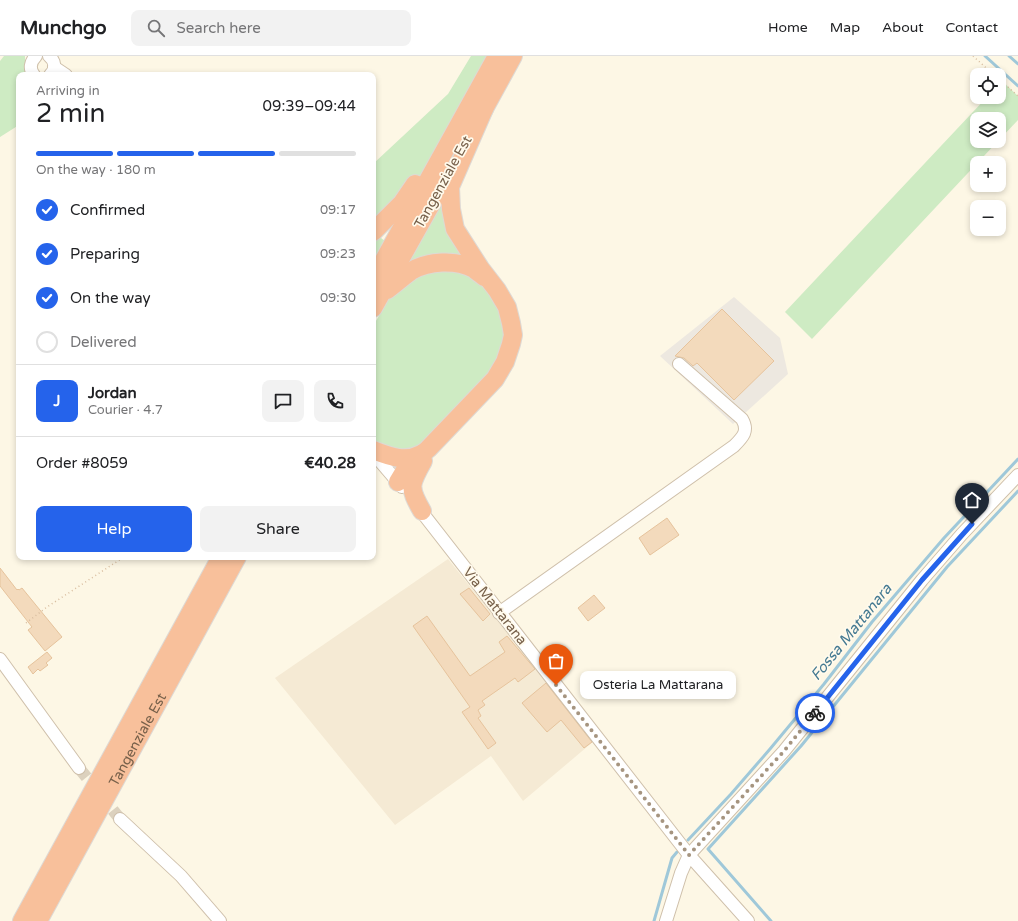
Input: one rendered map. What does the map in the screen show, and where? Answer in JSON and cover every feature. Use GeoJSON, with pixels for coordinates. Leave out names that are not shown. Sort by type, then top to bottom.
{"type":"FeatureCollection","features":[{"type":"Feature","properties":{"kind":"highway","name":"Tangenziale Est"},"geometry":{"type":"LineString","coordinates":[[376,292],[457,128],[497,56]]}},
{"type":"Feature","properties":{"kind":"highway","name":"Tangenziale Est"},"geometry":{"type":"LineString","coordinates":[[376,292],[484,109],[513,56]]}},
{"type":"Feature","properties":{"kind":"highway"},"geometry":{"type":"LineString","coordinates":[[398,482],[407,467],[428,450],[495,379],[505,362],[513,335],[512,323],[507,306],[455,229],[450,187],[484,109]]}},
{"type":"Feature","properties":{"kind":"highway"},"geometry":{"type":"LineString","coordinates":[[376,229],[402,203],[457,128]]}},
{"type":"Feature","properties":{"kind":"highway"},"geometry":{"type":"LineString","coordinates":[[376,293],[412,271],[426,265],[440,263],[454,263],[466,266],[489,280]]}},
{"type":"Feature","properties":{"kind":"highway"},"geometry":{"type":"LineString","coordinates":[[376,453],[409,459],[419,456],[428,450]]}},
{"type":"Feature","properties":{"kind":"highway"},"geometry":{"type":"LineString","coordinates":[[422,511],[412,492],[412,486],[414,476],[428,450]]}},
{"type":"Feature","properties":{"kind":"highway"},"geometry":{"type":"LineString","coordinates":[[398,482],[414,476]]}},
{"type":"Feature","properties":{"kind":"highway","name":"Tangenziale Est"},"geometry":{"type":"LineString","coordinates":[[22,921],[219,560]]}},
{"type":"Feature","properties":{"kind":"highway","name":"Tangenziale Est"},"geometry":{"type":"LineString","coordinates":[[38,921],[234,560]]}},
{"type":"Feature","properties":{"kind":"street"},"geometry":{"type":"LineString","coordinates":[[49,56],[53,61],[52,71]]}},
{"type":"Feature","properties":{"kind":"street"},"geometry":{"type":"LineString","coordinates":[[32,72],[31,69],[33,58]]}},
{"type":"Feature","properties":{"kind":"street"},"geometry":{"type":"LineString","coordinates":[[499,613],[721,455],[741,439],[746,430],[746,425],[742,419],[679,364]]}},
{"type":"Feature","properties":{"kind":"street","name":"Via Mattarana"},"geometry":{"type":"LineString","coordinates":[[376,456],[422,511],[499,613],[689,855],[748,921]]}},
{"type":"Feature","properties":{"kind":"street"},"geometry":{"type":"LineString","coordinates":[[666,921],[680,873],[689,855],[784,751],[922,580],[962,534],[1018,475]]}},
{"type":"Feature","properties":{"kind":"street"},"geometry":{"type":"LineString","coordinates":[[0,659],[79,768]]}},
{"type":"Feature","properties":{"kind":"street"},"geometry":{"type":"LineString","coordinates":[[120,819],[181,876],[220,921]]}},
{"type":"Feature","properties":{"kind":"path"},"geometry":{"type":"LineString","coordinates":[[973,56],[986,68]]}},
{"type":"Feature","properties":{"kind":"path"},"geometry":{"type":"LineString","coordinates":[[1006,85],[1018,96]]}},
{"type":"Feature","properties":{"kind":"path"},"geometry":{"type":"LineString","coordinates":[[26,623],[119,560]]}},
{"type":"Feature","properties":{"kind":"shaded area"},"geometry":{"type":"Polygon","coordinates":[[[734,297],[780,338],[788,374],[733,424],[660,356],[734,297]]]}},
{"type":"Feature","properties":{"kind":"shaded area"},"geometry":{"type":"Polygon","coordinates":[[[448,559],[594,741],[523,801],[491,756],[395,825],[275,678],[448,559]]]}},
{"type":"Feature","properties":{"kind":"green space"},"geometry":{"type":"Polygon","coordinates":[[[4,56],[25,56],[25,72],[16,72],[16,127],[0,137],[0,61],[4,56]]]}},
{"type":"Feature","properties":{"kind":"green space"},"geometry":{"type":"Polygon","coordinates":[[[471,56],[487,56],[415,185],[376,225],[376,161],[448,94],[471,56]]]}},
{"type":"Feature","properties":{"kind":"green space"},"geometry":{"type":"Polygon","coordinates":[[[1006,85],[1018,96],[1018,120],[1006,133],[1006,112],[973,112],[980,104],[1006,104],[1006,85]]]}},
{"type":"Feature","properties":{"kind":"green space"},"geometry":{"type":"Polygon","coordinates":[[[970,115],[970,148],[991,148],[984,156],[970,156],[970,171],[812,339],[785,312],[970,115]]]}},
{"type":"Feature","properties":{"kind":"green space"},"geometry":{"type":"Polygon","coordinates":[[[441,203],[443,203],[466,255],[411,266],[407,261],[441,203]]]}},
{"type":"Feature","properties":{"kind":"green space"},"geometry":{"type":"Polygon","coordinates":[[[381,238],[385,241],[376,262],[376,239],[381,238]]]}},
{"type":"Feature","properties":{"kind":"green space"},"geometry":{"type":"Polygon","coordinates":[[[426,271],[464,271],[490,288],[507,331],[496,368],[413,453],[376,444],[376,321],[393,292],[426,271]]]}},
{"type":"Feature","properties":{"kind":"building"},"geometry":{"type":"Polygon","coordinates":[[[722,309],[774,361],[734,400],[697,363],[693,366],[684,358],[675,356],[722,309]]]}},
{"type":"Feature","properties":{"kind":"building"},"geometry":{"type":"Polygon","coordinates":[[[667,518],[679,535],[650,555],[639,538],[667,518]]]}},
{"type":"Feature","properties":{"kind":"building"},"geometry":{"type":"Polygon","coordinates":[[[0,568],[17,590],[22,588],[62,637],[45,651],[28,630],[32,627],[0,586],[0,568]]]}},
{"type":"Feature","properties":{"kind":"building"},"geometry":{"type":"Polygon","coordinates":[[[469,588],[490,614],[483,621],[460,594],[469,588]]]}},
{"type":"Feature","properties":{"kind":"building"},"geometry":{"type":"Polygon","coordinates":[[[594,595],[605,608],[588,621],[578,608],[594,595]]]}},
{"type":"Feature","properties":{"kind":"building"},"geometry":{"type":"Polygon","coordinates":[[[427,616],[470,676],[505,652],[499,642],[507,636],[535,669],[518,682],[515,678],[482,701],[485,705],[478,710],[481,716],[478,718],[496,743],[488,749],[462,712],[470,707],[413,626],[427,616]]]}},
{"type":"Feature","properties":{"kind":"building"},"geometry":{"type":"Polygon","coordinates":[[[47,652],[52,658],[46,663],[48,665],[40,671],[38,669],[33,674],[28,667],[47,652]]]}},
{"type":"Feature","properties":{"kind":"building"},"geometry":{"type":"Polygon","coordinates":[[[546,683],[592,742],[584,748],[561,720],[547,732],[522,703],[546,683]]]}},
{"type":"Feature","properties":{"kind":"waterway"},"geometry":{"type":"LineString","coordinates":[[985,56],[1018,86]]}},
{"type":"Feature","properties":{"kind":"waterway"},"geometry":{"type":"LineString","coordinates":[[1009,56],[1018,64]]}},
{"type":"Feature","properties":{"kind":"waterway","name":"Fossa Mattanara"},"geometry":{"type":"LineString","coordinates":[[688,840],[770,749],[824,684],[872,622],[944,538],[1018,459]]}},
{"type":"Feature","properties":{"kind":"waterway"},"geometry":{"type":"LineString","coordinates":[[771,921],[708,849],[801,746],[947,567],[1018,491]]}},
{"type":"Feature","properties":{"kind":"waterway","name":"Fossa Mattanara"},"geometry":{"type":"LineString","coordinates":[[654,921],[672,858],[677,852]]}},
{"type":"Feature","properties":{"kind":"tunnel"},"geometry":{"type":"LineString","coordinates":[[79,768],[120,819]]}},
{"type":"Feature","properties":{"kind":"way so far"},"geometry":{"type":"LineString","coordinates":[[556,685],[689,855],[784,751],[815,713]]}},
{"type":"Feature","properties":{"kind":"place","name":"Osteria La Mattarana"},"geometry":{"type":"Point","coordinates":[556,685]}},
{"type":"Feature","properties":{"kind":"route"},"geometry":{"type":"LineString","coordinates":[[815,713],[922,580],[972,524]]}}]}
